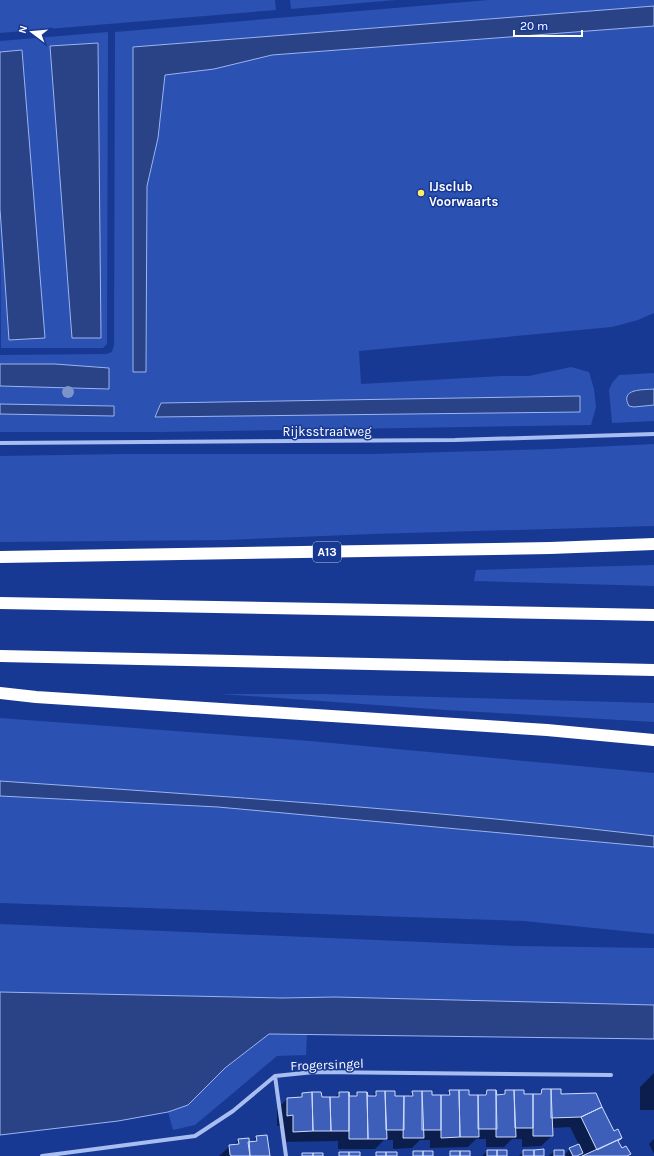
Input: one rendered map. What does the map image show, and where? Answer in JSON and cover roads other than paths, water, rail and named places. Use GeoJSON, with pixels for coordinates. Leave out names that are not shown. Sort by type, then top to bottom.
{"type":"FeatureCollection","features":[{"type":"Feature","properties":{"kind":"highway","name":"A13"},"geometry":{"type":"LineString","coordinates":[[0,558],[542,548],[654,544]]}},
{"type":"Feature","properties":{"kind":"highway"},"geometry":{"type":"LineString","coordinates":[[0,603],[654,615]]}},
{"type":"Feature","properties":{"kind":"highway"},"geometry":{"type":"LineString","coordinates":[[0,656],[654,670]]}},
{"type":"Feature","properties":{"kind":"highway"},"geometry":{"type":"LineString","coordinates":[[0,693],[36,697],[547,730],[654,740]]}},
{"type":"Feature","properties":{"kind":"street","name":"Rijksstraatweg"},"geometry":{"type":"LineString","coordinates":[[0,443],[455,440],[654,434]]}},
{"type":"Feature","properties":{"kind":"street","name":"Frogersingel"},"geometry":{"type":"LineString","coordinates":[[42,1156],[196,1136],[233,1111],[275,1076],[314,1072],[611,1075]]}},
{"type":"Feature","properties":{"kind":"street"},"geometry":{"type":"LineString","coordinates":[[275,1076],[286,1156]]}},
{"type":"Feature","properties":{"kind":"place","name":"IJsclub Voorwaarts"},"geometry":{"type":"Point","coordinates":[421,193]}}]}
